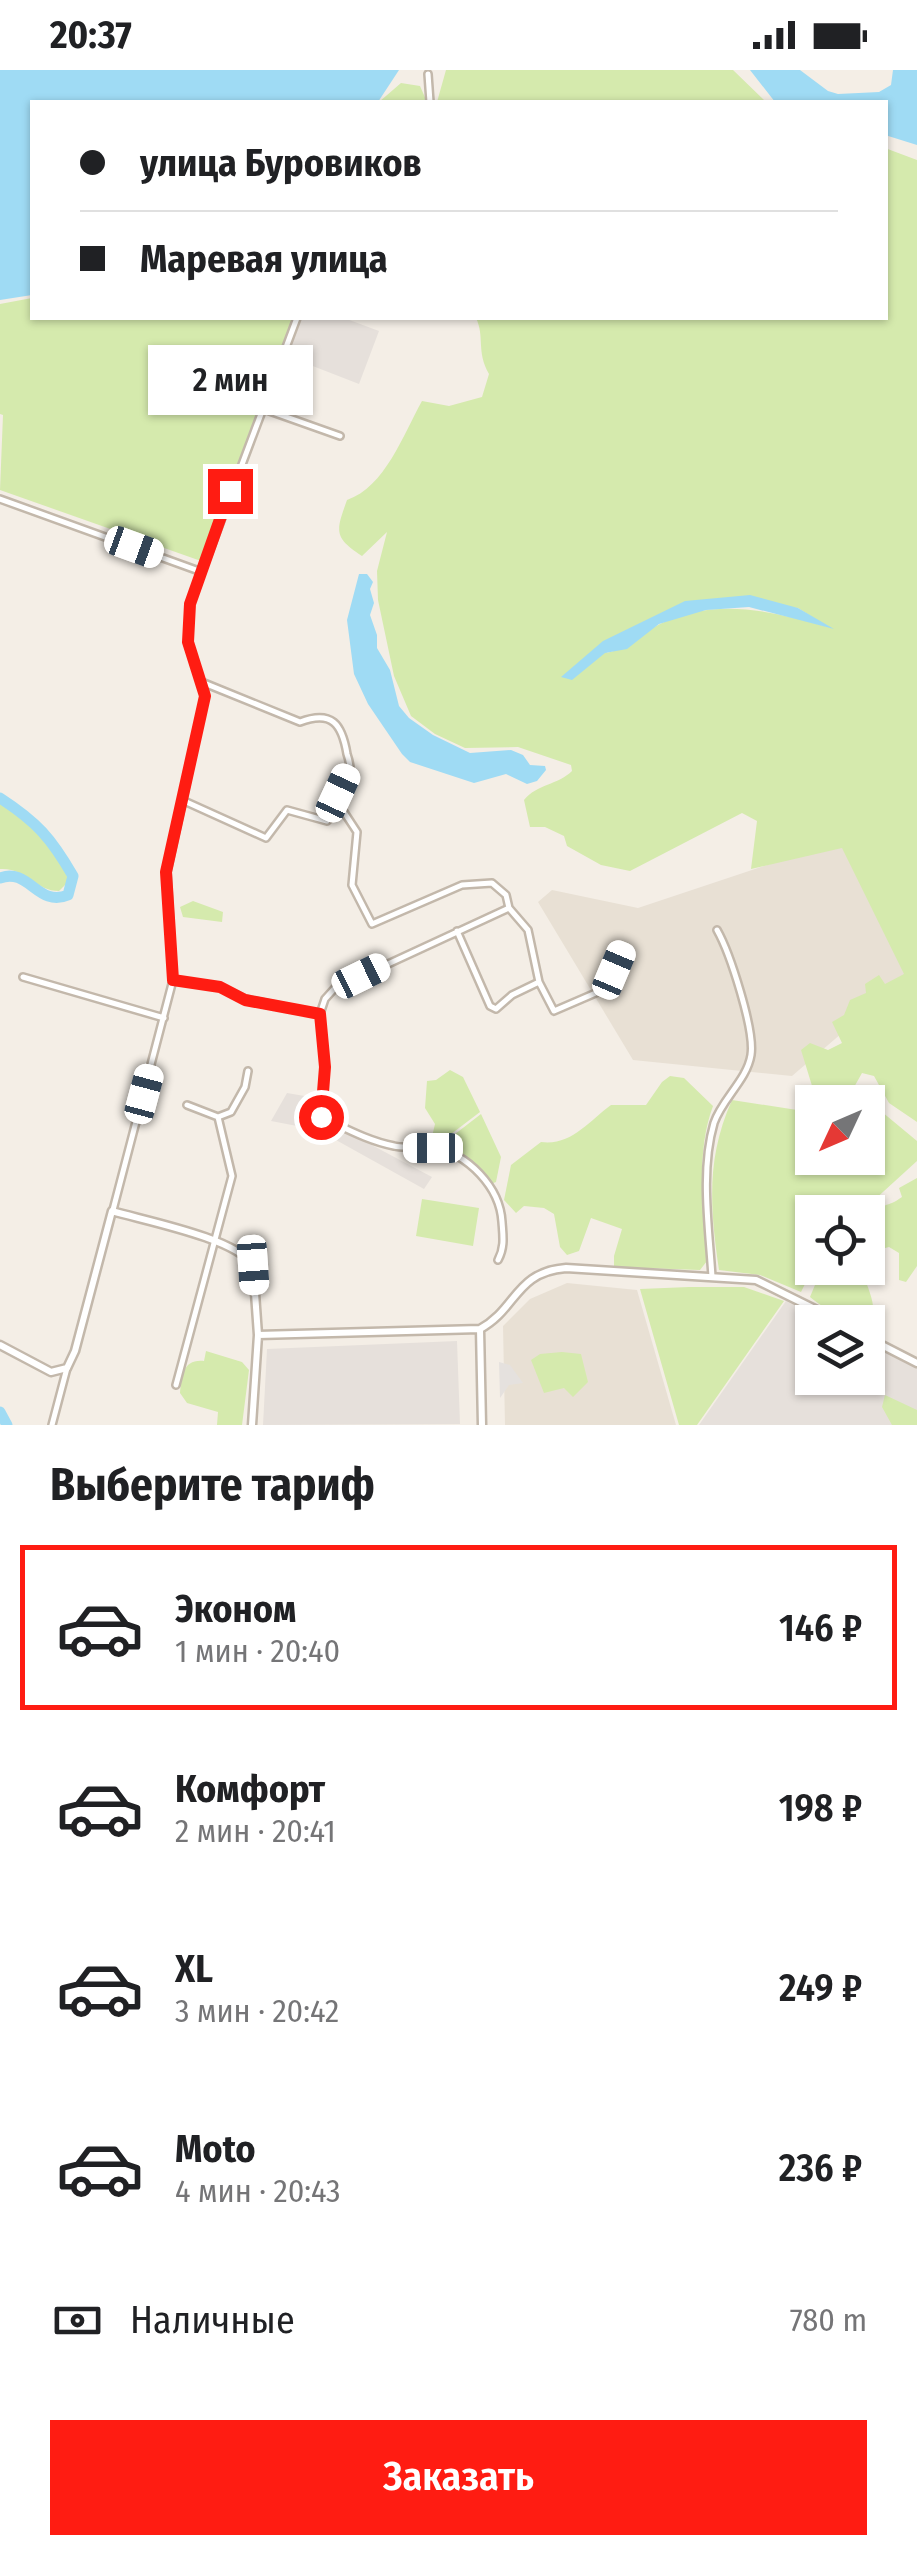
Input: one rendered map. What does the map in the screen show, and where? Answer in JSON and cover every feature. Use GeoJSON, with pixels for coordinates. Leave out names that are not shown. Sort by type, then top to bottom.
{"type":"FeatureCollection","features":[{"type":"Feature","properties":{"kind":"street"},"geometry":{"type":"LineString","coordinates":[[428,74],[430,100]]}},
{"type":"Feature","properties":{"kind":"street"},"geometry":{"type":"LineString","coordinates":[[52,1425],[75,1352],[173,980],[166,872],[205,696],[188,642],[190,604],[296,320]]}},
{"type":"Feature","properties":{"kind":"street"},"geometry":{"type":"LineString","coordinates":[[261,408],[340,436]]}},
{"type":"Feature","properties":{"kind":"street"},"geometry":{"type":"LineString","coordinates":[[0,499],[200,571]]}},
{"type":"Feature","properties":{"kind":"street"},"geometry":{"type":"LineString","coordinates":[[202,682],[300,722],[316,716],[329,719],[344,732],[350,768],[338,793],[340,806],[358,832],[352,884],[372,924],[462,885],[492,883],[506,895],[509,908],[528,930],[539,982],[554,1011],[606,989],[622,950]]}},
{"type":"Feature","properties":{"kind":"street"},"geometry":{"type":"LineString","coordinates":[[182,800],[266,838],[287,810],[327,820],[340,806]]}},
{"type":"Feature","properties":{"kind":"street"},"geometry":{"type":"LineString","coordinates":[[498,1260],[504,1250],[502,1212],[496,1192],[465,1160],[433,1148],[398,1147],[367,1139],[321,1117],[325,1067],[320,1014],[325,998],[334,989],[509,908]]}},
{"type":"Feature","properties":{"kind":"street"},"geometry":{"type":"LineString","coordinates":[[712,1277],[708,1176],[714,1123],[751,1056],[750,1031],[730,953],[717,930]]}},
{"type":"Feature","properties":{"kind":"street"},"geometry":{"type":"LineString","coordinates":[[456,931],[490,1006],[496,1009],[512,995],[539,982]]}},
{"type":"Feature","properties":{"kind":"street"},"geometry":{"type":"LineString","coordinates":[[22,977],[164,1018]]}},
{"type":"Feature","properties":{"kind":"street"},"geometry":{"type":"LineString","coordinates":[[173,980],[220,987],[245,1000],[320,1014]]}},
{"type":"Feature","properties":{"kind":"street"},"geometry":{"type":"LineString","coordinates":[[186,1105],[218,1116],[231,1112],[245,1087],[248,1072]]}},
{"type":"Feature","properties":{"kind":"street"},"geometry":{"type":"LineString","coordinates":[[176,1384],[232,1176],[218,1116]]}},
{"type":"Feature","properties":{"kind":"street"},"geometry":{"type":"LineString","coordinates":[[112,1212],[239,1250],[253,1265],[258,1334],[252,1425]]}},
{"type":"Feature","properties":{"kind":"street"},"geometry":{"type":"LineString","coordinates":[[258,1334],[480,1329],[494,1320],[530,1278],[551,1269],[756,1280],[810,1305]]}},
{"type":"Feature","properties":{"kind":"street"},"geometry":{"type":"LineString","coordinates":[[480,1329],[482,1425]]}},
{"type":"Feature","properties":{"kind":"street"},"geometry":{"type":"LineString","coordinates":[[0,1345],[50,1372],[67,1368]]}},
{"type":"Feature","properties":{"kind":"street"},"geometry":{"type":"LineString","coordinates":[[885,1347],[917,1363]]}},
{"type":"Feature","properties":{"kind":"shaded area"},"geometry":{"type":"Polygon","coordinates":[[[300,320],[349,320],[379,331],[359,384],[287,356],[300,320]]]}},
{"type":"Feature","properties":{"kind":"shaded area"},"geometry":{"type":"Polygon","coordinates":[[[863,833],[913,972],[792,1076],[633,1060],[538,902],[552,890],[638,908],[863,833]]]}},
{"type":"Feature","properties":{"kind":"shaded area"},"geometry":{"type":"Polygon","coordinates":[[[287,1093],[316,1098],[317,1116],[432,1177],[424,1189],[318,1130],[271,1121],[287,1093]]]}},
{"type":"Feature","properties":{"kind":"shaded area"},"geometry":{"type":"Polygon","coordinates":[[[567,1283],[637,1290],[676,1425],[505,1425],[503,1326],[530,1299],[567,1283]]]}},
{"type":"Feature","properties":{"kind":"shaded area"},"geometry":{"type":"Polygon","coordinates":[[[786,1301],[795,1305],[795,1395],[885,1395],[885,1348],[917,1364],[917,1425],[699,1425],[786,1301]]]}},
{"type":"Feature","properties":{"kind":"shaded area"},"geometry":{"type":"Polygon","coordinates":[[[457,1341],[460,1424],[263,1425],[267,1349],[457,1341]]]}},
{"type":"Feature","properties":{"kind":"shaded area"},"geometry":{"type":"Polygon","coordinates":[[[499,1362],[510,1365],[523,1383],[509,1385],[500,1398],[499,1362]]]}},
{"type":"Feature","properties":{"kind":"green space"},"geometry":{"type":"Polygon","coordinates":[[[446,70],[733,70],[764,100],[438,100],[446,70]]]}},
{"type":"Feature","properties":{"kind":"green space"},"geometry":{"type":"Polygon","coordinates":[[[401,83],[420,86],[426,100],[381,100],[401,83]]]}},
{"type":"Feature","properties":{"kind":"green space"},"geometry":{"type":"Polygon","coordinates":[[[888,149],[917,160],[917,1122],[889,1103],[885,1085],[879,1085],[874,1076],[862,1073],[855,1085],[812,1085],[801,1050],[810,1043],[828,1050],[842,1043],[832,1022],[844,1015],[850,1000],[866,993],[865,984],[879,975],[885,984],[904,974],[842,848],[751,869],[757,821],[742,813],[630,871],[601,865],[567,846],[564,836],[545,827],[530,827],[524,800],[566,776],[572,771],[571,765],[518,747],[465,748],[435,734],[411,716],[394,676],[378,600],[377,571],[387,532],[362,556],[346,544],[339,526],[347,500],[372,484],[382,472],[422,401],[449,406],[482,397],[489,374],[477,320],[888,320],[888,149]],[[686,601],[606,653],[630,644],[660,624],[701,611],[744,609],[828,627],[798,608],[686,601]]]}},
{"type":"Feature","properties":{"kind":"green space"},"geometry":{"type":"Polygon","coordinates":[[[30,298],[30,320],[292,320],[201,561],[0,490],[0,304],[30,298]]]}},
{"type":"Feature","properties":{"kind":"green space"},"geometry":{"type":"Polygon","coordinates":[[[0,803],[53,846],[68,882],[59,891],[9,869],[0,869],[0,803]]]}},
{"type":"Feature","properties":{"kind":"green space"},"geometry":{"type":"Polygon","coordinates":[[[193,901],[223,912],[222,922],[183,917],[180,907],[193,901]]]}},
{"type":"Feature","properties":{"kind":"green space"},"geometry":{"type":"Polygon","coordinates":[[[450,1070],[463,1077],[480,1112],[438,1144],[430,1145],[435,1124],[425,1108],[427,1081],[450,1070]]]}},
{"type":"Feature","properties":{"kind":"green space"},"geometry":{"type":"Polygon","coordinates":[[[670,1076],[684,1078],[713,1106],[702,1163],[707,1261],[700,1270],[614,1267],[622,1229],[591,1218],[579,1251],[567,1255],[560,1247],[554,1214],[544,1208],[524,1206],[516,1213],[504,1200],[511,1165],[541,1142],[570,1137],[611,1105],[646,1105],[670,1076]]]}},
{"type":"Feature","properties":{"kind":"green space"},"geometry":{"type":"Polygon","coordinates":[[[732,1100],[795,1110],[795,1175],[885,1175],[885,1114],[917,1141],[917,1161],[880,1195],[795,1195],[795,1285],[804,1285],[801,1292],[760,1275],[719,1270],[712,1184],[732,1100]]]}},
{"type":"Feature","properties":{"kind":"green space"},"geometry":{"type":"Polygon","coordinates":[[[481,1114],[501,1157],[496,1182],[491,1184],[470,1162],[442,1148],[481,1114]]]}},
{"type":"Feature","properties":{"kind":"green space"},"geometry":{"type":"Polygon","coordinates":[[[917,1178],[917,1266],[906,1282],[899,1280],[899,1253],[885,1248],[885,1206],[902,1197],[899,1188],[917,1178]]]}},
{"type":"Feature","properties":{"kind":"green space"},"geometry":{"type":"Polygon","coordinates":[[[422,1199],[479,1208],[473,1246],[416,1236],[422,1199]]]}},
{"type":"Feature","properties":{"kind":"green space"},"geometry":{"type":"Polygon","coordinates":[[[815,1285],[867,1285],[873,1305],[821,1305],[810,1297],[815,1285]]]}},
{"type":"Feature","properties":{"kind":"green space"},"geometry":{"type":"Polygon","coordinates":[[[744,1287],[784,1301],[697,1425],[679,1425],[640,1289],[744,1287]]]}},
{"type":"Feature","properties":{"kind":"green space"},"geometry":{"type":"Polygon","coordinates":[[[206,1351],[242,1362],[249,1370],[242,1425],[217,1425],[218,1412],[187,1403],[180,1393],[185,1370],[192,1363],[204,1361],[206,1351]]]}},
{"type":"Feature","properties":{"kind":"green space"},"geometry":{"type":"Polygon","coordinates":[[[540,1354],[581,1354],[588,1382],[573,1397],[564,1388],[544,1393],[531,1360],[540,1354]]]}},
{"type":"Feature","properties":{"kind":"green space"},"geometry":{"type":"Polygon","coordinates":[[[885,1395],[917,1410],[917,1425],[892,1425],[882,1407],[885,1395]]]}},
{"type":"Feature","properties":{"kind":"water"},"geometry":{"type":"Polygon","coordinates":[[[0,70],[399,70],[379,100],[30,100],[30,295],[0,300],[0,70]]]}},
{"type":"Feature","properties":{"kind":"water"},"geometry":{"type":"Polygon","coordinates":[[[750,70],[800,70],[838,94],[879,92],[891,85],[893,70],[917,70],[917,145],[888,136],[888,100],[773,100],[750,70]]]}},
{"type":"Feature","properties":{"kind":"water"},"geometry":{"type":"Polygon","coordinates":[[[359,574],[367,574],[373,582],[370,615],[377,648],[390,670],[399,706],[409,718],[470,753],[511,750],[523,755],[530,765],[545,766],[537,781],[527,784],[506,774],[474,783],[410,762],[402,754],[368,704],[354,674],[347,620],[359,574]]]}},
{"type":"Feature","properties":{"kind":"water"},"geometry":{"type":"Polygon","coordinates":[[[750,595],[798,608],[834,629],[749,607],[706,610],[659,624],[627,649],[605,653],[572,680],[561,677],[603,641],[685,601],[750,595]]]}},
{"type":"Feature","properties":{"kind":"waterway"},"geometry":{"type":"LineString","coordinates":[[0,798],[42,832],[73,876],[68,895],[58,898],[19,878],[0,878]]}},
{"type":"Feature","properties":{"kind":"waterway"},"geometry":{"type":"LineString","coordinates":[[0,1412],[7,1425]]}},
{"type":"Feature","properties":{"kind":"route"},"geometry":{"type":"LineString","coordinates":[[230,491],[190,604],[188,642],[205,696],[166,872],[173,980],[220,987],[245,1000],[320,1014],[325,1067],[321,1117]]}}]}
